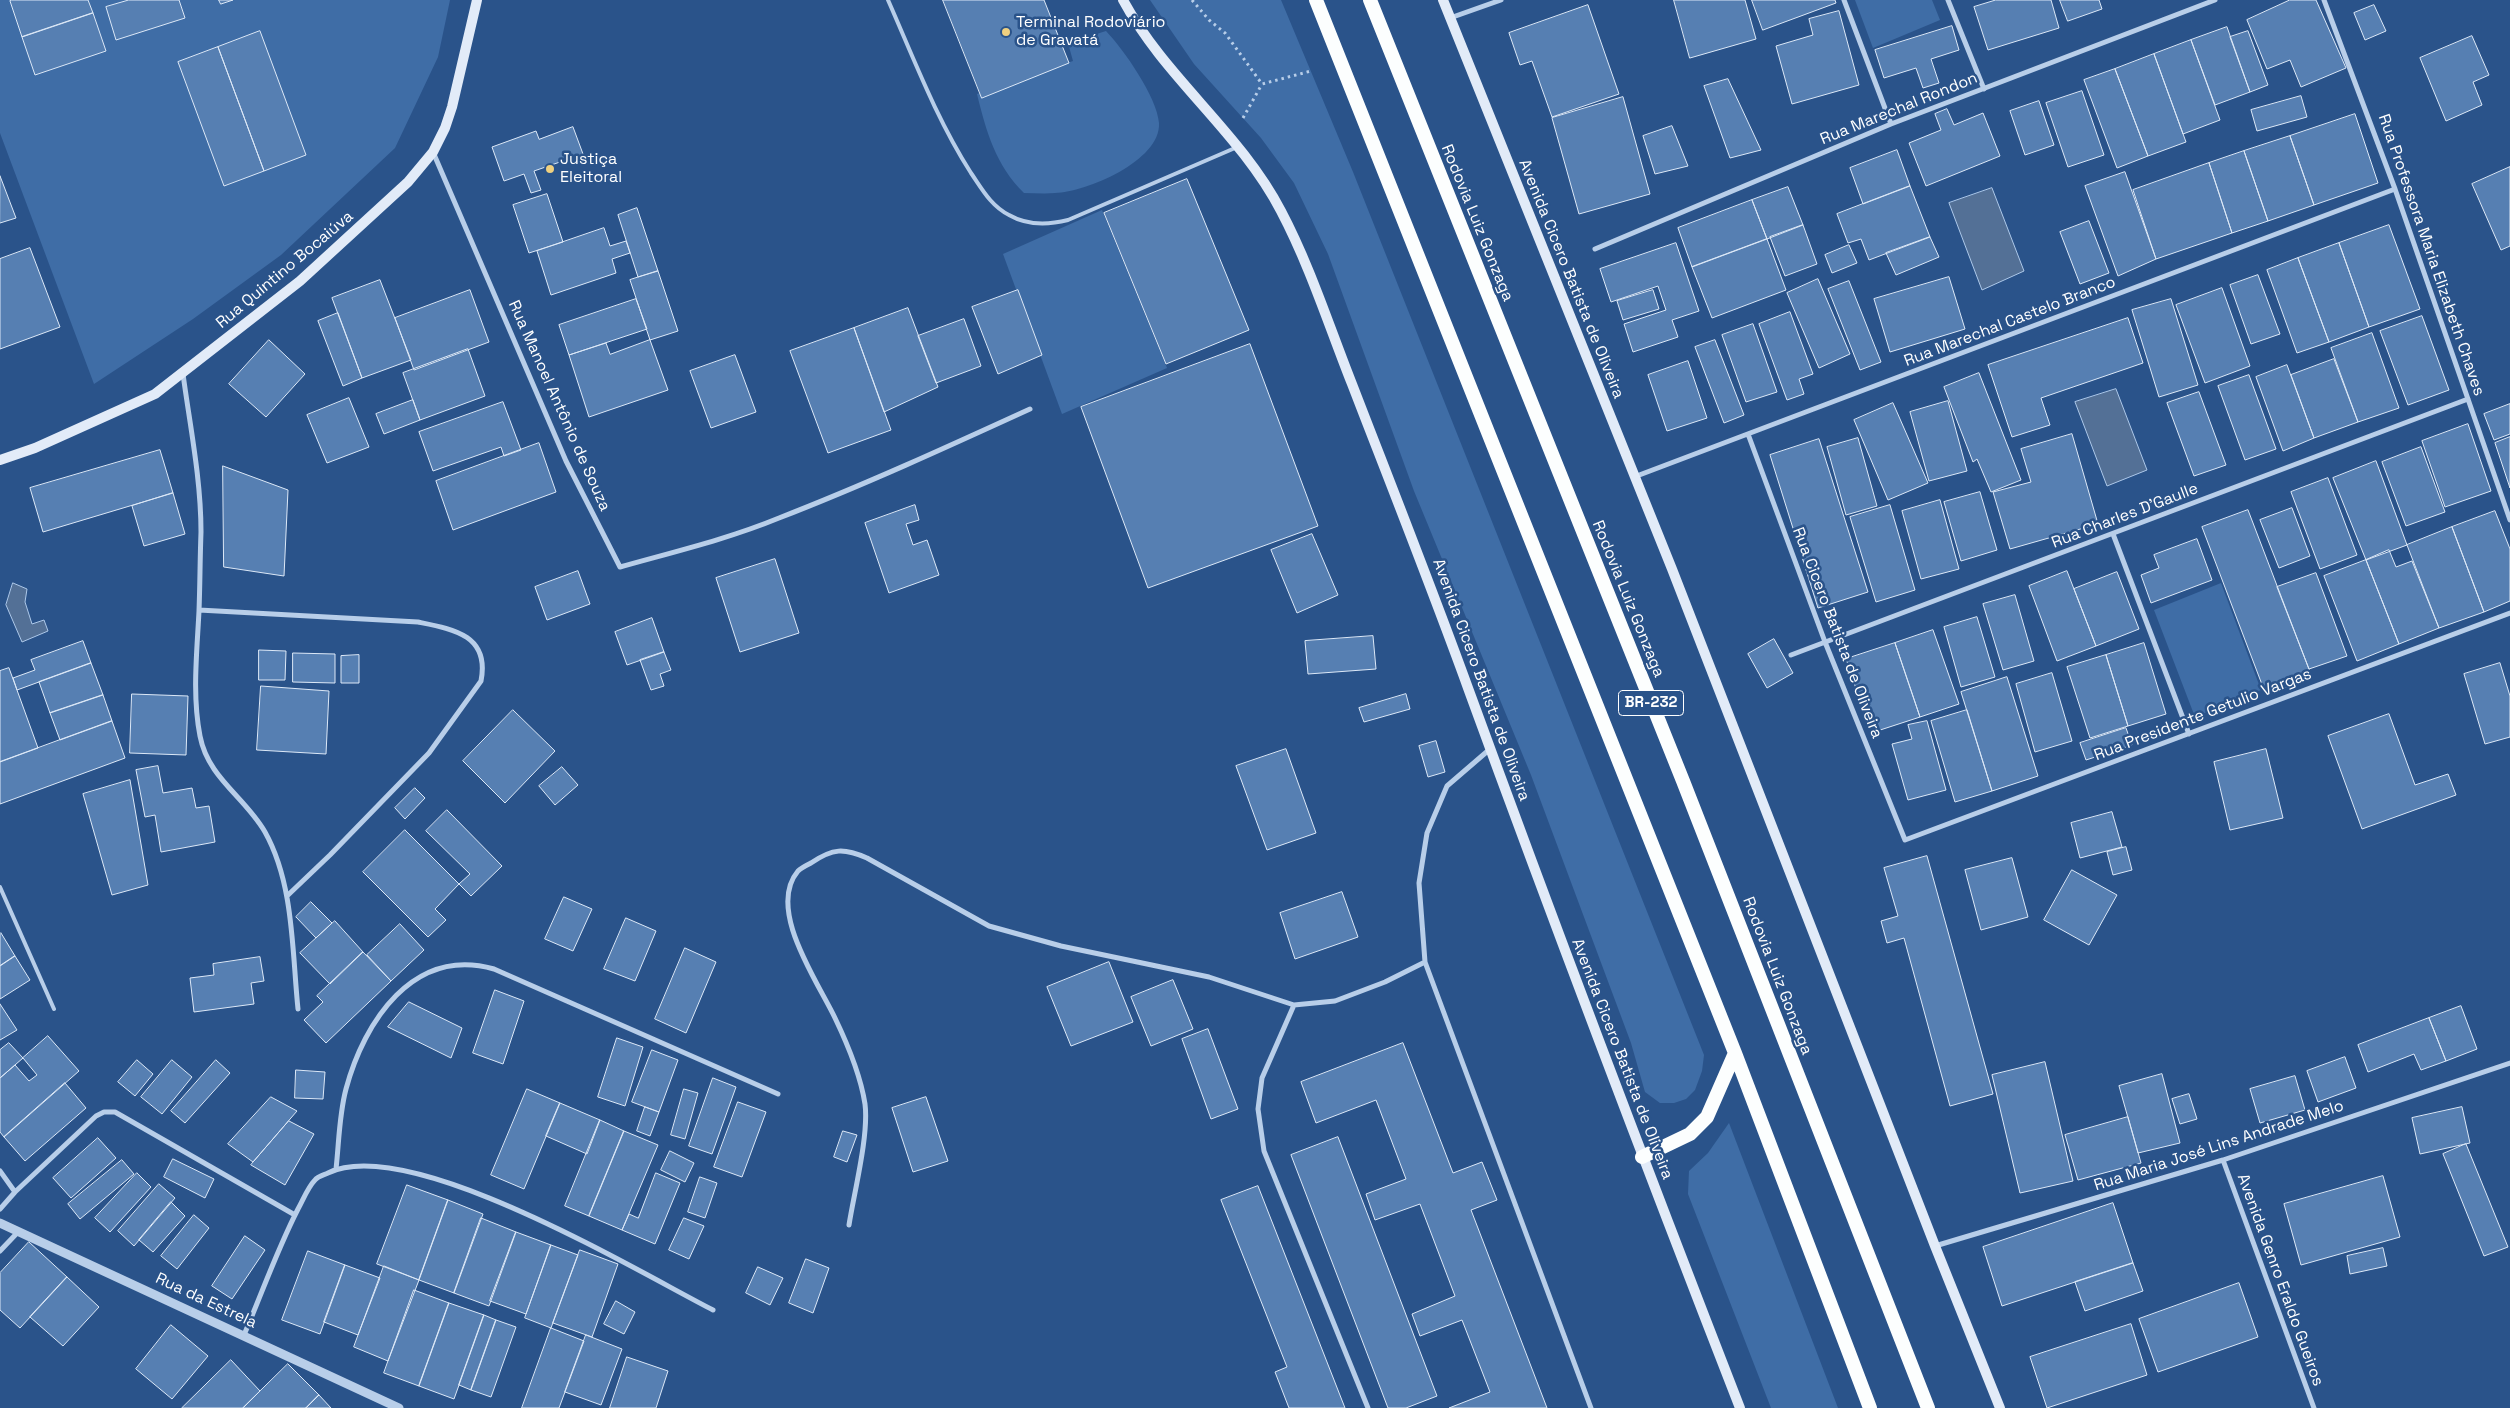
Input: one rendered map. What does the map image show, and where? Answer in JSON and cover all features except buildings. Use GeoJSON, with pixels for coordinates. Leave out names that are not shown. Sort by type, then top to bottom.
{"type":"FeatureCollection","features":[{"type":"Feature","properties":{"kind":"highway","name":"BR-232"},"geometry":{"type":"LineString","coordinates":[[1316,0],[1735,1054],[1870,1408]]}},
{"type":"Feature","properties":{"kind":"highway","name":"Rodovia Luiz Gonzaga"},"geometry":{"type":"LineString","coordinates":[[1370,0],[1679,772],[1928,1408]]}},
{"type":"Feature","properties":{"kind":"highway"},"geometry":{"type":"LineString","coordinates":[[1642,1157],[1690,1134],[1706,1117],[1735,1054]]}},
{"type":"Feature","properties":{"kind":"main road","name":"Rua Quintino Bocaiúva"},"geometry":{"type":"LineString","coordinates":[[0,460],[35,448],[155,394],[300,281],[408,182],[433,152],[452,107],[477,0]]}},
{"type":"Feature","properties":{"kind":"main road","name":"Avenida Cicero Batista de Oliveira"},"geometry":{"type":"LineString","coordinates":[[1123,0],[1160,57],[1237,147],[1281,210],[1311,279],[1427,576],[1642,1157],[1740,1408]]}},
{"type":"Feature","properties":{"kind":"main road","name":"Avenida Cicero Batista de Oliveira"},"geometry":{"type":"LineString","coordinates":[[1443,0],[1795,882],[1935,1246],[2000,1408]]}},
{"type":"Feature","properties":{"kind":"street"},"geometry":{"type":"LineString","coordinates":[[1450,18],[1502,0]]}},
{"type":"Feature","properties":{"kind":"street"},"geometry":{"type":"LineString","coordinates":[[1844,0],[1891,124]]}},
{"type":"Feature","properties":{"kind":"street"},"geometry":{"type":"LineString","coordinates":[[1948,0],[1984,89]]}},
{"type":"Feature","properties":{"kind":"street","name":"Rua Marechal Rondon"},"geometry":{"type":"LineString","coordinates":[[1595,248],[1891,124],[2215,0]]}},
{"type":"Feature","properties":{"kind":"street","name":"Rua Professora Maria Elizabeth Chaves"},"geometry":{"type":"LineString","coordinates":[[2324,0],[2395,189],[2510,520]]}},
{"type":"Feature","properties":{"kind":"street","name":"Rua Manoel Antônio de Souza"},"geometry":{"type":"LineString","coordinates":[[433,152],[566,461],[620,567],[710,542],[778,519],[893,472],[1030,409]]}},
{"type":"Feature","properties":{"kind":"street","name":"Rua Marechal Castelo Branco"},"geometry":{"type":"LineString","coordinates":[[1634,477],[2395,189]]}},
{"type":"Feature","properties":{"kind":"street"},"geometry":{"type":"LineString","coordinates":[[183,374],[199,493],[197,718],[204,752],[214,772],[245,806],[264,832],[277,859],[287,896],[298,1010]]}},
{"type":"Feature","properties":{"kind":"street","name":"Rua Charles D'Gaulle"},"geometry":{"type":"LineString","coordinates":[[1791,655],[2468,399]]}},
{"type":"Feature","properties":{"kind":"street","name":"Rua Cicero Batista de Oliveira"},"geometry":{"type":"LineString","coordinates":[[1748,434],[1825,642],[1905,840]]}},
{"type":"Feature","properties":{"kind":"street"},"geometry":{"type":"LineString","coordinates":[[2113,534],[2189,734]]}},
{"type":"Feature","properties":{"kind":"street"},"geometry":{"type":"LineString","coordinates":[[199,610],[418,622],[450,629],[465,635],[476,645],[481,657],[483,669],[481,681],[429,753],[330,855],[287,896]]}},
{"type":"Feature","properties":{"kind":"street","name":"Rua Presidente Getulio Vargas"},"geometry":{"type":"LineString","coordinates":[[1905,840],[2510,613]]}},
{"type":"Feature","properties":{"kind":"street"},"geometry":{"type":"LineString","coordinates":[[1490,748],[1447,786],[1427,832],[1420,883],[1425,962],[1591,1408]]}},
{"type":"Feature","properties":{"kind":"street"},"geometry":{"type":"LineString","coordinates":[[849,1225],[862,1146],[865,1105],[850,1055],[836,1020],[792,932],[788,911],[789,891],[798,871],[829,852],[847,850],[867,858],[988,926],[1061,946],[1209,977],[1294,1005],[1335,1001],[1385,982],[1425,962]]}},
{"type":"Feature","properties":{"kind":"street"},"geometry":{"type":"LineString","coordinates":[[336,1169],[345,1091],[357,1055],[374,1020],[397,995],[422,975],[449,966],[480,965],[494,969],[778,1094]]}},
{"type":"Feature","properties":{"kind":"street"},"geometry":{"type":"LineString","coordinates":[[1294,1005],[1262,1078],[1258,1109],[1264,1151],[1368,1408]]}},
{"type":"Feature","properties":{"kind":"street","name":"Rua Maria José Lins Andrade Melo"},"geometry":{"type":"LineString","coordinates":[[1935,1246],[2223,1160],[2510,1064]]}},
{"type":"Feature","properties":{"kind":"street"},"geometry":{"type":"LineString","coordinates":[[0,1209],[15,1192],[96,1116],[104,1112],[115,1112],[295,1215]]}},
{"type":"Feature","properties":{"kind":"street","name":"Avenida Genro Eraldo Gueiros"},"geometry":{"type":"LineString","coordinates":[[2223,1160],[2314,1408]]}},
{"type":"Feature","properties":{"kind":"street"},"geometry":{"type":"LineString","coordinates":[[244,1335],[295,1215],[316,1179],[336,1169],[355,1164],[381,1165],[404,1169],[462,1186],[548,1224],[713,1310]]}},
{"type":"Feature","properties":{"kind":"street"},"geometry":{"type":"LineString","coordinates":[[0,1170],[15,1192]]}},
{"type":"Feature","properties":{"kind":"street","name":"Rua da Estrela"},"geometry":{"type":"LineString","coordinates":[[0,1223],[20,1230],[399,1408]]}},
{"type":"Feature","properties":{"kind":"street"},"geometry":{"type":"LineString","coordinates":[[0,1251],[20,1230]]}},
{"type":"Feature","properties":{"kind":"lane"},"geometry":{"type":"LineString","coordinates":[[888,0],[929,97],[954,145],[989,199],[1009,216],[1034,224],[1051,224],[1068,220],[1237,147]]}},
{"type":"Feature","properties":{"kind":"lane"},"geometry":{"type":"LineString","coordinates":[[0,887],[54,1009]]}},
{"type":"Feature","properties":{"kind":"path"},"geometry":{"type":"LineString","coordinates":[[1192,0],[1209,20],[1225,33],[1262,84]]}},
{"type":"Feature","properties":{"kind":"path"},"geometry":{"type":"LineString","coordinates":[[1243,118],[1262,84],[1311,71]]}},
{"type":"Feature","properties":{"kind":"shaded area"},"geometry":{"type":"Polygon","coordinates":[[[0,0],[450,0],[438,57],[395,148],[281,255],[193,319],[94,384],[0,133],[0,0]]]}},
{"type":"Feature","properties":{"kind":"shaded area"},"geometry":{"type":"Polygon","coordinates":[[[1150,0],[1281,0],[1353,172],[1704,1055],[1702,1071],[1695,1090],[1686,1099],[1674,1103],[1660,1103],[1645,1092],[1631,1043],[1531,775],[1414,491],[1328,254],[1294,183],[1261,138],[1194,64],[1150,0]]]}},
{"type":"Feature","properties":{"kind":"shaded area"},"geometry":{"type":"Polygon","coordinates":[[[1855,0],[1932,0],[1940,20],[1873,48],[1855,0]]]}},
{"type":"Feature","properties":{"kind":"shaded area"},"geometry":{"type":"Polygon","coordinates":[[[1106,31],[1122,50],[1146,87],[1157,112],[1159,123],[1156,137],[1148,150],[1135,162],[1102,180],[1068,191],[1024,193],[1014,183],[999,160],[988,134],[977,94],[1073,61],[1068,43],[1106,31]]]}},
{"type":"Feature","properties":{"kind":"shaded area"},"geometry":{"type":"Polygon","coordinates":[[[1992,188],[2024,271],[1982,290],[1949,203],[1992,188]]]}},
{"type":"Feature","properties":{"kind":"shaded area"},"geometry":{"type":"Polygon","coordinates":[[[1102,210],[1167,368],[1062,414],[1003,254],[1102,210]]]}},
{"type":"Feature","properties":{"kind":"shaded area"},"geometry":{"type":"Polygon","coordinates":[[[2116,389],[2147,470],[2107,486],[2075,402],[2116,389]]]}},
{"type":"Feature","properties":{"kind":"shaded area"},"geometry":{"type":"Polygon","coordinates":[[[13,583],[27,589],[25,602],[32,624],[44,620],[48,631],[22,642],[6,605],[13,583]]]}},
{"type":"Feature","properties":{"kind":"shaded area"},"geometry":{"type":"Polygon","coordinates":[[[2221,583],[2261,690],[2195,717],[2154,610],[2221,583]]]}},
{"type":"Feature","properties":{"kind":"shaded area"},"geometry":{"type":"Polygon","coordinates":[[[1729,1123],[1838,1408],[1771,1408],[1688,1194],[1689,1171],[1708,1153],[1729,1123]]]}},
{"type":"Feature","properties":{"kind":"place","name":"Terminal Rodoviário de Gravatá"},"geometry":{"type":"Point","coordinates":[1006,32]}},
{"type":"Feature","properties":{"kind":"place","name":"Justiça Eleitoral"},"geometry":{"type":"Point","coordinates":[550,169]}}]}
